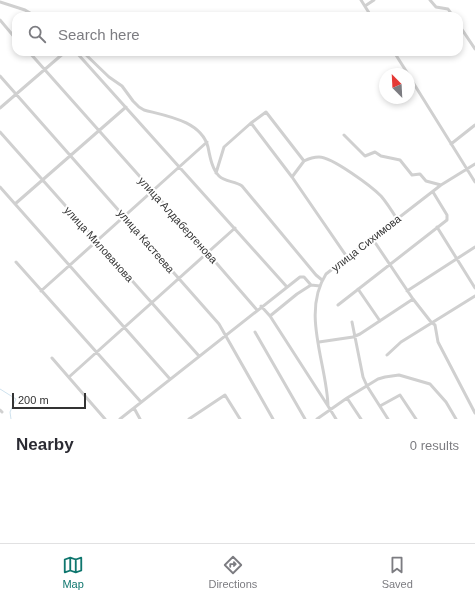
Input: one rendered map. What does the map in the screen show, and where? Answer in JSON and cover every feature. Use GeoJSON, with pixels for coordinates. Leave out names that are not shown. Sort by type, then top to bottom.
{"type":"FeatureCollection","features":[{"type":"Feature","properties":{"kind":"street"},"geometry":{"type":"LineString","coordinates":[[361,0],[369,12]]}},
{"type":"Feature","properties":{"kind":"street"},"geometry":{"type":"LineString","coordinates":[[365,6],[374,0]]}},
{"type":"Feature","properties":{"kind":"street"},"geometry":{"type":"LineString","coordinates":[[430,0],[436,6],[448,9],[450,12]]}},
{"type":"Feature","properties":{"kind":"street"},"geometry":{"type":"LineString","coordinates":[[0,2],[28,12]]}},
{"type":"Feature","properties":{"kind":"street"},"geometry":{"type":"LineString","coordinates":[[0,20],[12,34]]}},
{"type":"Feature","properties":{"kind":"street"},"geometry":{"type":"LineString","coordinates":[[463,31],[475,49]]}},
{"type":"Feature","properties":{"kind":"street","name":"улица Алдабергенова"},"geometry":{"type":"LineString","coordinates":[[33,56],[256,310]]}},
{"type":"Feature","properties":{"kind":"street"},"geometry":{"type":"LineString","coordinates":[[0,108],[60,56]]}},
{"type":"Feature","properties":{"kind":"street"},"geometry":{"type":"LineString","coordinates":[[80,56],[287,287]]}},
{"type":"Feature","properties":{"kind":"street"},"geometry":{"type":"LineString","coordinates":[[86,56],[122,86],[139,107],[144,110],[184,122],[202,134],[207,142],[216,173],[220,178],[242,186],[316,275],[322,280]]}},
{"type":"Feature","properties":{"kind":"street"},"geometry":{"type":"LineString","coordinates":[[396,56],[404,68]]}},
{"type":"Feature","properties":{"kind":"street","name":"улица Кастеева"},"geometry":{"type":"LineString","coordinates":[[0,76],[219,324],[273,419]]}},
{"type":"Feature","properties":{"kind":"street"},"geometry":{"type":"LineString","coordinates":[[415,86],[475,182]]}},
{"type":"Feature","properties":{"kind":"street"},"geometry":{"type":"LineString","coordinates":[[15,204],[126,107]]}},
{"type":"Feature","properties":{"kind":"street"},"geometry":{"type":"LineString","coordinates":[[216,173],[224,147],[266,112],[304,161]]}},
{"type":"Feature","properties":{"kind":"street"},"geometry":{"type":"LineString","coordinates":[[251,123],[292,177],[347,257]]}},
{"type":"Feature","properties":{"kind":"street"},"geometry":{"type":"LineString","coordinates":[[451,144],[475,125]]}},
{"type":"Feature","properties":{"kind":"street","name":"улица Милованова"},"geometry":{"type":"LineString","coordinates":[[0,132],[199,356]]}},
{"type":"Feature","properties":{"kind":"street"},"geometry":{"type":"LineString","coordinates":[[344,135],[364,156],[376,152],[381,156],[400,160],[412,175],[420,174],[426,181],[441,185]]}},
{"type":"Feature","properties":{"kind":"street"},"geometry":{"type":"LineString","coordinates":[[41,291],[207,142]]}},
{"type":"Feature","properties":{"kind":"street"},"geometry":{"type":"LineString","coordinates":[[292,177],[304,161],[319,157],[330,160],[370,187],[381,197],[397,219]]}},
{"type":"Feature","properties":{"kind":"street","name":"улица Сихимова"},"geometry":{"type":"LineString","coordinates":[[328,406],[314,313],[322,280],[326,274],[347,257],[441,185],[475,164]]}},
{"type":"Feature","properties":{"kind":"street"},"geometry":{"type":"LineString","coordinates":[[0,187],[170,379]]}},
{"type":"Feature","properties":{"kind":"street"},"geometry":{"type":"LineString","coordinates":[[338,305],[448,218],[433,192]]}},
{"type":"Feature","properties":{"kind":"street"},"geometry":{"type":"LineString","coordinates":[[437,227],[475,288]]}},
{"type":"Feature","properties":{"kind":"street"},"geometry":{"type":"LineString","coordinates":[[69,377],[235,228]]}},
{"type":"Feature","properties":{"kind":"street"},"geometry":{"type":"LineString","coordinates":[[372,238],[413,299],[430,322],[435,325],[438,342],[475,414]]}},
{"type":"Feature","properties":{"kind":"street"},"geometry":{"type":"LineString","coordinates":[[407,290],[475,247]]}},
{"type":"Feature","properties":{"kind":"street"},"geometry":{"type":"LineString","coordinates":[[16,262],[141,402]]}},
{"type":"Feature","properties":{"kind":"street"},"geometry":{"type":"LineString","coordinates":[[120,419],[261,306],[300,277],[304,277],[311,285]]}},
{"type":"Feature","properties":{"kind":"street"},"geometry":{"type":"LineString","coordinates":[[270,316],[297,294],[311,285],[320,286]]}},
{"type":"Feature","properties":{"kind":"street"},"geometry":{"type":"LineString","coordinates":[[358,289],[380,321]]}},
{"type":"Feature","properties":{"kind":"street"},"geometry":{"type":"LineString","coordinates":[[387,355],[401,342],[430,322],[475,296]]}},
{"type":"Feature","properties":{"kind":"street"},"geometry":{"type":"LineString","coordinates":[[318,342],[360,334],[413,299]]}},
{"type":"Feature","properties":{"kind":"street"},"geometry":{"type":"LineString","coordinates":[[261,306],[270,316],[336,419]]}},
{"type":"Feature","properties":{"kind":"street"},"geometry":{"type":"LineString","coordinates":[[352,322],[363,377],[388,419]]}},
{"type":"Feature","properties":{"kind":"street"},"geometry":{"type":"LineString","coordinates":[[255,332],[305,419]]}},
{"type":"Feature","properties":{"kind":"street"},"geometry":{"type":"LineString","coordinates":[[52,358],[106,419]]}},
{"type":"Feature","properties":{"kind":"street"},"geometry":{"type":"LineString","coordinates":[[317,419],[367,386],[385,377],[399,375],[430,384],[437,390],[456,419]]}},
{"type":"Feature","properties":{"kind":"street"},"geometry":{"type":"LineString","coordinates":[[189,419],[223,396],[227,397],[240,419]]}},
{"type":"Feature","properties":{"kind":"street"},"geometry":{"type":"LineString","coordinates":[[380,406],[400,396],[416,419]]}},
{"type":"Feature","properties":{"kind":"street"},"geometry":{"type":"LineString","coordinates":[[347,398],[361,419]]}},
{"type":"Feature","properties":{"kind":"street"},"geometry":{"type":"LineString","coordinates":[[134,408],[140,419]]}},
{"type":"Feature","properties":{"kind":"waterway"},"geometry":{"type":"LineString","coordinates":[[0,389],[16,399],[10,412],[11,419]]}}]}
